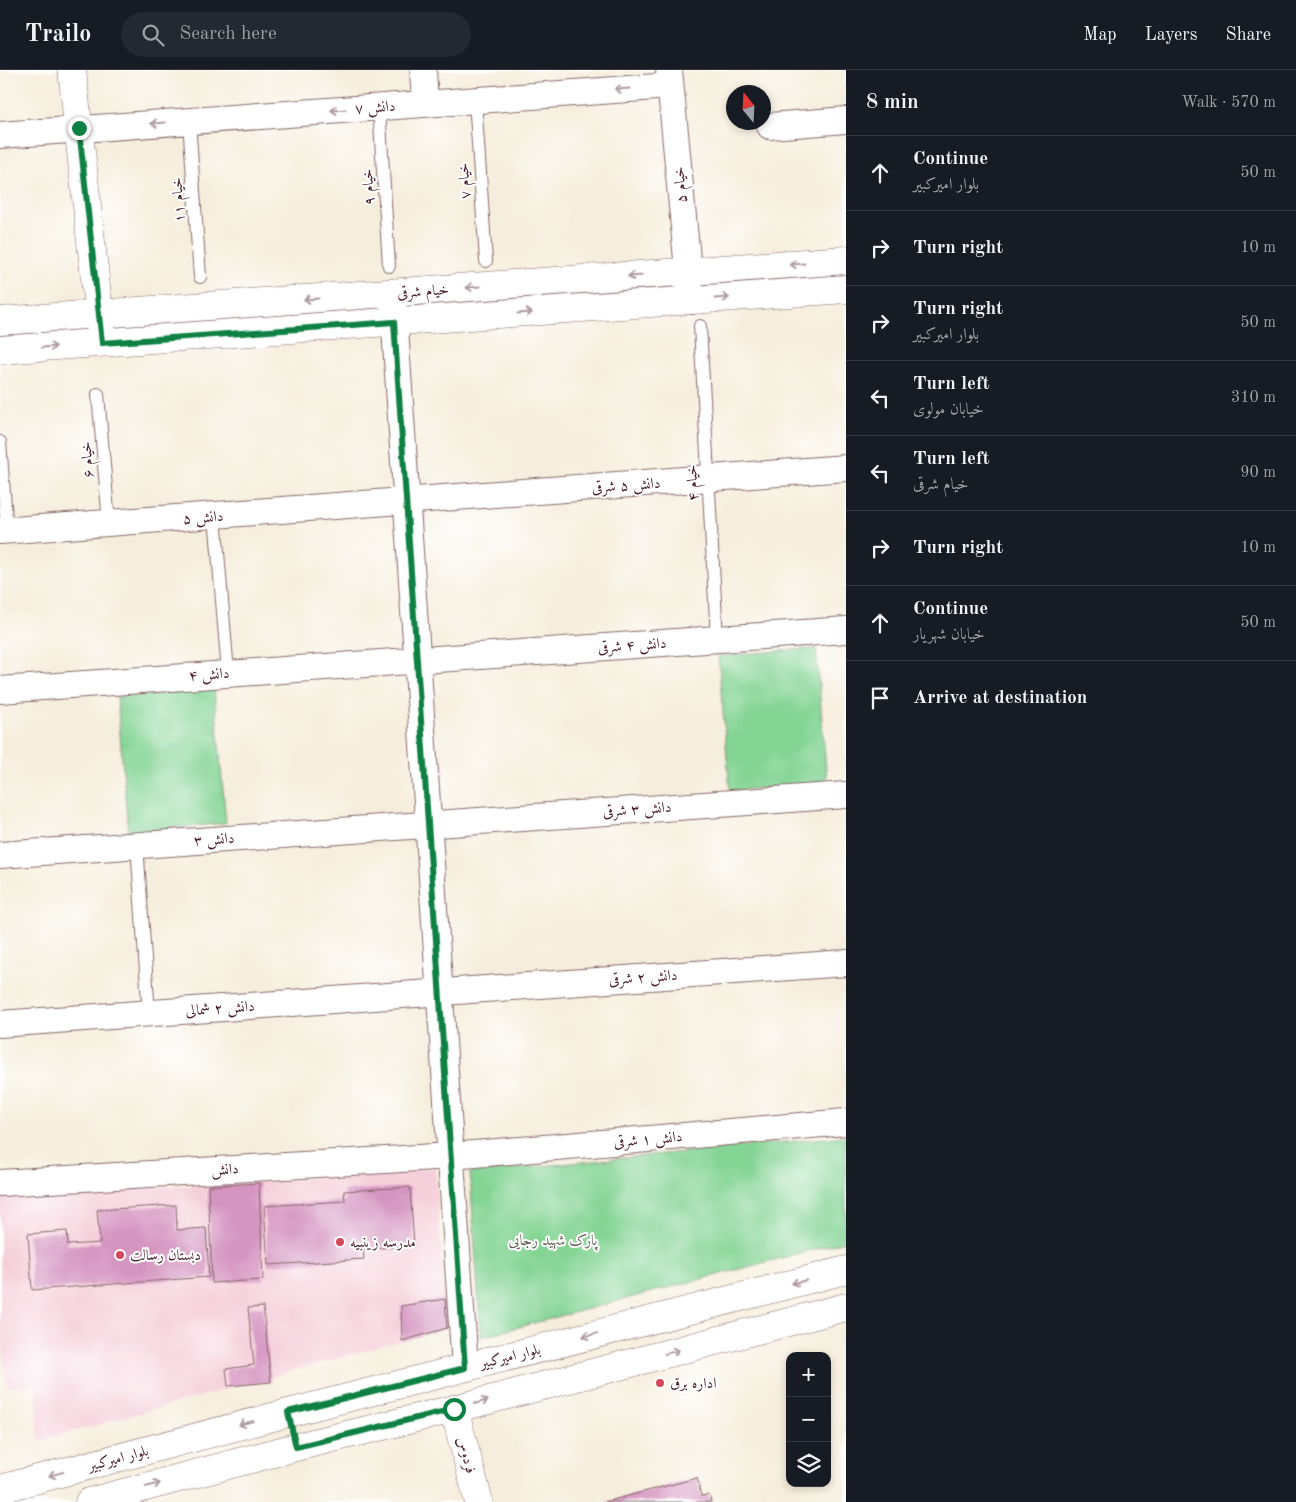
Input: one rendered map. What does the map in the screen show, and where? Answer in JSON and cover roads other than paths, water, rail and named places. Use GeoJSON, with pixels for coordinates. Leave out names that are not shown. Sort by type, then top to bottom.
{"type":"FeatureCollection","features":[{"type":"Feature","properties":{"kind":"street"},"geometry":{"type":"LineString","coordinates":[[72,70],[102,343]]}},
{"type":"Feature","properties":{"kind":"street"},"geometry":{"type":"LineString","coordinates":[[423,70],[425,103]]}},
{"type":"Feature","properties":{"kind":"street","name":"دانش ۷"},"geometry":{"type":"LineString","coordinates":[[0,135],[475,100],[670,78]]}},
{"type":"Feature","properties":{"kind":"street","name":"خیام ۵"},"geometry":{"type":"LineString","coordinates":[[670,78],[688,272],[696,313]]}},
{"type":"Feature","properties":{"kind":"street"},"geometry":{"type":"LineString","coordinates":[[771,126],[846,120]]}},
{"type":"Feature","properties":{"kind":"street","name":"خیام شرقی"},"geometry":{"type":"LineString","coordinates":[[0,322],[846,260]]}},
{"type":"Feature","properties":{"kind":"street","name":"خیام شرقی"},"geometry":{"type":"LineString","coordinates":[[0,350],[394,322],[696,313],[846,290]]}},
{"type":"Feature","properties":{"kind":"street"},"geometry":{"type":"LineString","coordinates":[[392,293],[465,1368]]}},
{"type":"Feature","properties":{"kind":"street","name":"دانش ۵ شرقی"},"geometry":{"type":"LineString","coordinates":[[406,501],[846,468]]}},
{"type":"Feature","properties":{"kind":"street","name":"دانش ۵"},"geometry":{"type":"LineString","coordinates":[[4,531],[406,501]]}},
{"type":"Feature","properties":{"kind":"street","name":"دانش ۴ شرقی"},"geometry":{"type":"LineString","coordinates":[[418,660],[846,630]]}},
{"type":"Feature","properties":{"kind":"street","name":"دانش ۴"},"geometry":{"type":"LineString","coordinates":[[0,690],[418,660]]}},
{"type":"Feature","properties":{"kind":"street","name":"دانش ۳ شرقی"},"geometry":{"type":"LineString","coordinates":[[428,824],[846,795]]}},
{"type":"Feature","properties":{"kind":"street","name":"دانش ۳"},"geometry":{"type":"LineString","coordinates":[[0,854],[428,824]]}},
{"type":"Feature","properties":{"kind":"street","name":"دانش ۲ شرقی"},"geometry":{"type":"LineString","coordinates":[[440,992],[846,963]]}},
{"type":"Feature","properties":{"kind":"street","name":"دانش ۲ شمالی"},"geometry":{"type":"LineString","coordinates":[[0,1024],[440,992]]}},
{"type":"Feature","properties":{"kind":"street","name":"دانش ۱ شرقی"},"geometry":{"type":"LineString","coordinates":[[451,1156],[846,1122]]}},
{"type":"Feature","properties":{"kind":"street","name":"دانش"},"geometry":{"type":"LineString","coordinates":[[0,1182],[451,1156]]}},
{"type":"Feature","properties":{"kind":"street","name":"بلوار امیرکبیر"},"geometry":{"type":"LineString","coordinates":[[0,1489],[288,1412],[846,1270]]}},
{"type":"Feature","properties":{"kind":"street"},"geometry":{"type":"LineString","coordinates":[[89,1502],[296,1447],[454,1409],[846,1307]]}},
{"type":"Feature","properties":{"kind":"street"},"geometry":{"type":"LineString","coordinates":[[629,1326],[637,1361]]}},
{"type":"Feature","properties":{"kind":"street","name":"فردوس"},"geometry":{"type":"LineString","coordinates":[[454,1409],[479,1502]]}},
{"type":"Feature","properties":{"kind":"street"},"geometry":{"type":"LineString","coordinates":[[288,1412],[296,1447]]}},
{"type":"Feature","properties":{"kind":"lane","name":"خیام ۷"},"geometry":{"type":"LineString","coordinates":[[475,100],[486,261]]}},
{"type":"Feature","properties":{"kind":"lane","name":"خیام ۹"},"geometry":{"type":"LineString","coordinates":[[379,107],[389,266]]}},
{"type":"Feature","properties":{"kind":"lane","name":"خیام ۱۱"},"geometry":{"type":"LineString","coordinates":[[189,120],[200,277]]}},
{"type":"Feature","properties":{"kind":"lane","name":"خیام ۴"},"geometry":{"type":"LineString","coordinates":[[696,313],[717,639]]}},
{"type":"Feature","properties":{"kind":"lane","name":"خیام ۶"},"geometry":{"type":"LineString","coordinates":[[98,394],[109,523]]}},
{"type":"Feature","properties":{"kind":"lane"},"geometry":{"type":"LineString","coordinates":[[0,442],[4,531]]}},
{"type":"Feature","properties":{"kind":"lane"},"geometry":{"type":"LineString","coordinates":[[216,516],[228,673]]}},
{"type":"Feature","properties":{"kind":"lane"},"geometry":{"type":"LineString","coordinates":[[137,845],[149,1014]]}},
{"type":"Feature","properties":{"kind":"place","name":"مدرسه زینبیه"},"geometry":{"type":"Point","coordinates":[340,1242]}},
{"type":"Feature","properties":{"kind":"place","name":"دبستان رسالت"},"geometry":{"type":"Point","coordinates":[120,1255]}},
{"type":"Feature","properties":{"kind":"place","name":"اداره برق"},"geometry":{"type":"Point","coordinates":[660,1383]}},
{"type":"Feature","properties":{"kind":"park label","name":"پارک شهید رجایی"},"geometry":{"type":"Point","coordinates":[553,1240]}}]}
